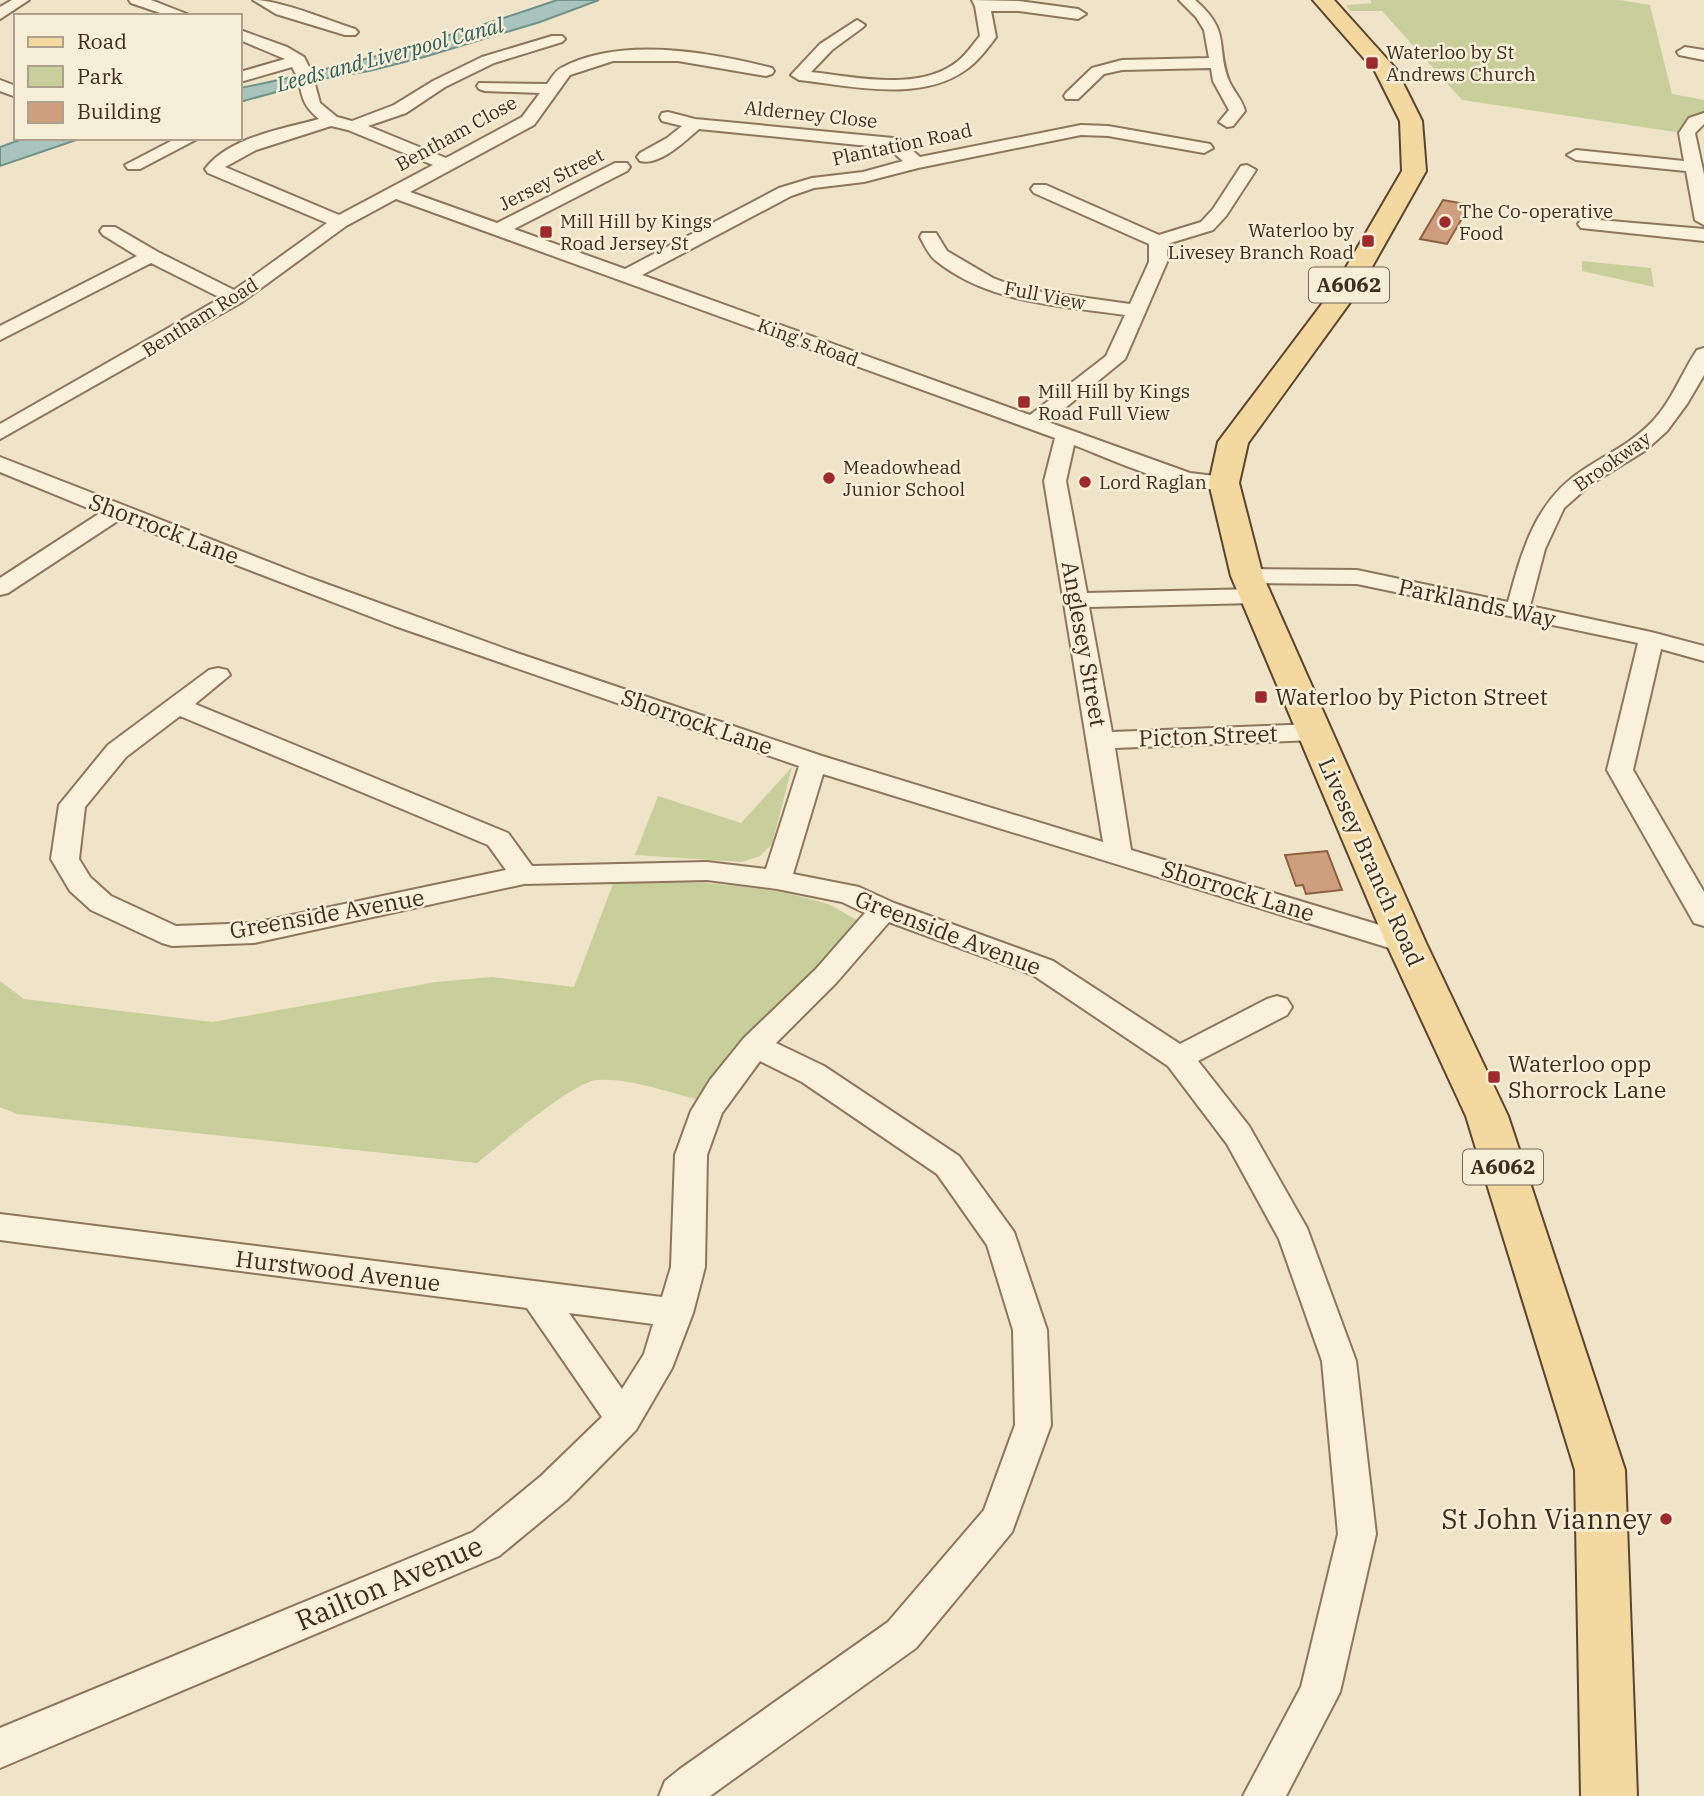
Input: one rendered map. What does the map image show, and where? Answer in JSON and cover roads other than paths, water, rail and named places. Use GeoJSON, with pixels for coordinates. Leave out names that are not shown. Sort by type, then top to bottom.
{"type":"FeatureCollection","features":[{"type":"Feature","properties":{"kind":"main road","name":"Livesey Branch Road"},"geometry":{"type":"LineString","coordinates":[[1323,0],[1385,69],[1411,121],[1414,172],[1346,290],[1233,442],[1224,483],[1251,586],[1406,943],[1487,1116],[1600,1470],[1609,1796]]}},
{"type":"Feature","properties":{"kind":"street"},"geometry":{"type":"LineString","coordinates":[[0,14],[22,0]]}},
{"type":"Feature","properties":{"kind":"street"},"geometry":{"type":"LineString","coordinates":[[136,0],[161,2],[182,14]]}},
{"type":"Feature","properties":{"kind":"street"},"geometry":{"type":"LineString","coordinates":[[260,0],[281,11],[350,32]]}},
{"type":"Feature","properties":{"kind":"street"},"geometry":{"type":"LineString","coordinates":[[1186,0],[1202,14],[1212,30],[1221,81],[1237,111],[1227,122]]}},
{"type":"Feature","properties":{"kind":"street"},"geometry":{"type":"LineString","coordinates":[[951,91],[939,79],[962,66],[988,37],[981,3],[1078,14]]}},
{"type":"Feature","properties":{"kind":"street"},"geometry":{"type":"LineString","coordinates":[[782,73],[827,47],[857,25]]}},
{"type":"Feature","properties":{"kind":"street"},"geometry":{"type":"LineString","coordinates":[[242,37],[288,53],[301,65],[312,105],[331,121],[353,127],[448,165]]}},
{"type":"Feature","properties":{"kind":"street"},"geometry":{"type":"LineString","coordinates":[[353,127],[400,109],[439,84],[488,60],[557,39]]}},
{"type":"Feature","properties":{"kind":"street"},"geometry":{"type":"LineString","coordinates":[[1685,52],[1704,55]]}},
{"type":"Feature","properties":{"kind":"street","name":"Bentham Close"},"geometry":{"type":"LineString","coordinates":[[394,192],[528,121],[564,72],[611,56],[678,56],[782,73],[868,82],[923,82],[939,79]]}},
{"type":"Feature","properties":{"kind":"street"},"geometry":{"type":"LineString","coordinates":[[1072,96],[1098,71],[1122,65],[1217,63]]}},
{"type":"Feature","properties":{"kind":"street"},"geometry":{"type":"LineString","coordinates":[[242,77],[301,65]]}},
{"type":"Feature","properties":{"kind":"street"},"geometry":{"type":"LineString","coordinates":[[485,86],[552,89]]}},
{"type":"Feature","properties":{"kind":"street","name":"Alderney Close"},"geometry":{"type":"LineString","coordinates":[[668,117],[695,124],[893,143],[916,163]]}},
{"type":"Feature","properties":{"kind":"street"},"geometry":{"type":"LineString","coordinates":[[1704,118],[1695,122],[1687,133],[1704,220]]}},
{"type":"Feature","properties":{"kind":"street"},"geometry":{"type":"LineString","coordinates":[[331,121],[244,142],[220,160],[214,169],[340,222]]}},
{"type":"Feature","properties":{"kind":"street"},"geometry":{"type":"LineString","coordinates":[[646,157],[673,142],[695,124]]}},
{"type":"Feature","properties":{"kind":"street","name":"Plantation Road"},"geometry":{"type":"LineString","coordinates":[[627,276],[785,192],[812,183],[863,177],[916,163],[1081,130],[1108,131],[1204,148]]}},
{"type":"Feature","properties":{"kind":"street"},"geometry":{"type":"LineString","coordinates":[[134,165],[187,140]]}},
{"type":"Feature","properties":{"kind":"street"},"geometry":{"type":"LineString","coordinates":[[1576,155],[1694,167]]}},
{"type":"Feature","properties":{"kind":"street","name":"Jersey Street"},"geometry":{"type":"LineString","coordinates":[[500,229],[621,167]]}},
{"type":"Feature","properties":{"kind":"street"},"geometry":{"type":"LineString","coordinates":[[1040,189],[1158,241],[1207,226],[1220,212],[1247,170]]}},
{"type":"Feature","properties":{"kind":"street","name":"King's Road"},"geometry":{"type":"LineString","coordinates":[[394,192],[1187,479],[1224,483]]}},
{"type":"Feature","properties":{"kind":"street","name":"Bentham Road"},"geometry":{"type":"LineString","coordinates":[[0,433],[235,298],[340,222],[394,192]]}},
{"type":"Feature","properties":{"kind":"street"},"geometry":{"type":"LineString","coordinates":[[1587,224],[1704,235]]}},
{"type":"Feature","properties":{"kind":"street"},"geometry":{"type":"LineString","coordinates":[[109,230],[151,256],[235,298]]}},
{"type":"Feature","properties":{"kind":"street","name":"Full View"},"geometry":{"type":"LineString","coordinates":[[929,237],[940,255],[986,282],[1018,294],[1136,311]]}},
{"type":"Feature","properties":{"kind":"street"},"geometry":{"type":"LineString","coordinates":[[1033,423],[1115,359],[1158,262],[1158,241]]}},
{"type":"Feature","properties":{"kind":"street"},"geometry":{"type":"LineString","coordinates":[[0,334],[151,256]]}},
{"type":"Feature","properties":{"kind":"street","name":"Brookway"},"geometry":{"type":"LineString","coordinates":[[1517,612],[1537,542],[1549,516],[1565,493],[1641,443],[1663,422],[1702,361]]}},
{"type":"Feature","properties":{"kind":"street","name":"Anglesey Street"},"geometry":{"type":"LineString","coordinates":[[1066,435],[1055,481],[1101,740],[1118,854]]}},
{"type":"Feature","properties":{"kind":"street","name":"Shorrock Lane"},"geometry":{"type":"LineString","coordinates":[[0,464],[116,512],[483,649],[813,762],[1406,943]]}},
{"type":"Feature","properties":{"kind":"street"},"geometry":{"type":"LineString","coordinates":[[0,588],[116,512]]}},
{"type":"Feature","properties":{"kind":"street","name":"Parklands Way"},"geometry":{"type":"LineString","coordinates":[[1076,600],[1357,577],[1651,639],[1704,654]]}},
{"type":"Feature","properties":{"kind":"street"},"geometry":{"type":"LineString","coordinates":[[1651,639],[1620,770],[1704,916]]}},
{"type":"Feature","properties":{"kind":"street","name":"Greenside Avenue"},"geometry":{"type":"LineString","coordinates":[[218,675],[117,751],[72,805],[65,859],[80,884],[101,903],[172,936],[254,933],[524,875],[708,871],[777,880],[849,894],[884,910],[1043,968],[1179,1058],[1238,1135],[1295,1237],[1339,1361],[1357,1534],[1320,1692],[1264,1796]]}},
{"type":"Feature","properties":{"kind":"street"},"geometry":{"type":"LineString","coordinates":[[178,706],[498,839],[524,875]]}},
{"type":"Feature","properties":{"kind":"street","name":"Picton Street"},"geometry":{"type":"LineString","coordinates":[[1101,740],[1314,732]]}},
{"type":"Feature","properties":{"kind":"street"},"geometry":{"type":"LineString","coordinates":[[777,880],[813,762]]}},
{"type":"Feature","properties":{"kind":"street","name":"Railton Avenue"},"geometry":{"type":"LineString","coordinates":[[0,1748],[486,1544],[554,1488],[623,1419],[660,1358],[688,1267],[691,1155],[707,1111],[721,1088],[755,1046],[826,976],[884,910]]}},
{"type":"Feature","properties":{"kind":"street"},"geometry":{"type":"LineString","coordinates":[[1179,1058],[1277,1007]]}},
{"type":"Feature","properties":{"kind":"street"},"geometry":{"type":"LineString","coordinates":[[680,1796],[694,1783],[902,1635],[999,1520],[1033,1425],[1030,1330],[1002,1241],[948,1166],[813,1074],[755,1046]]}},
{"type":"Feature","properties":{"kind":"street","name":"Hurstwood Avenue"},"geometry":{"type":"LineString","coordinates":[[0,1227],[539,1298],[676,1313]]}},
{"type":"Feature","properties":{"kind":"street"},"geometry":{"type":"LineString","coordinates":[[539,1298],[623,1419]]}},
{"type":"Feature","properties":{"kind":"water","name":"Leeds and Liverpool Canal"},"geometry":{"type":"Polygon","coordinates":[[[557,0],[599,0],[540,22],[424,57],[327,78],[242,101],[242,88],[400,50],[557,0]]]}},
{"type":"Feature","properties":{"kind":"water"},"geometry":{"type":"Polygon","coordinates":[[[19,140],[76,140],[0,166],[0,147],[19,140]]]}},
{"type":"Feature","properties":{"kind":"place","name":"Waterloo by St Andrews Church"},"geometry":{"type":"Point","coordinates":[1372,63]}},
{"type":"Feature","properties":{"kind":"place","name":"The Co-operative Food"},"geometry":{"type":"Point","coordinates":[1445,222]}},
{"type":"Feature","properties":{"kind":"place","name":"Mill Hill by Kings Road Jersey St"},"geometry":{"type":"Point","coordinates":[546,232]}},
{"type":"Feature","properties":{"kind":"place","name":"Waterloo by Livesey Branch Road"},"geometry":{"type":"Point","coordinates":[1368,241]}},
{"type":"Feature","properties":{"kind":"place","name":"Mill Hill by Kings Road Full View"},"geometry":{"type":"Point","coordinates":[1024,402]}},
{"type":"Feature","properties":{"kind":"place","name":"Meadowhead Junior School"},"geometry":{"type":"Point","coordinates":[829,478]}},
{"type":"Feature","properties":{"kind":"place","name":"Lord Raglan"},"geometry":{"type":"Point","coordinates":[1085,482]}},
{"type":"Feature","properties":{"kind":"place","name":"Waterloo by Picton Street"},"geometry":{"type":"Point","coordinates":[1261,697]}},
{"type":"Feature","properties":{"kind":"place","name":"Waterloo opp Shorrock Lane"},"geometry":{"type":"Point","coordinates":[1494,1077]}},
{"type":"Feature","properties":{"kind":"place","name":"St John Vianney"},"geometry":{"type":"Point","coordinates":[1666,1519]}}]}
